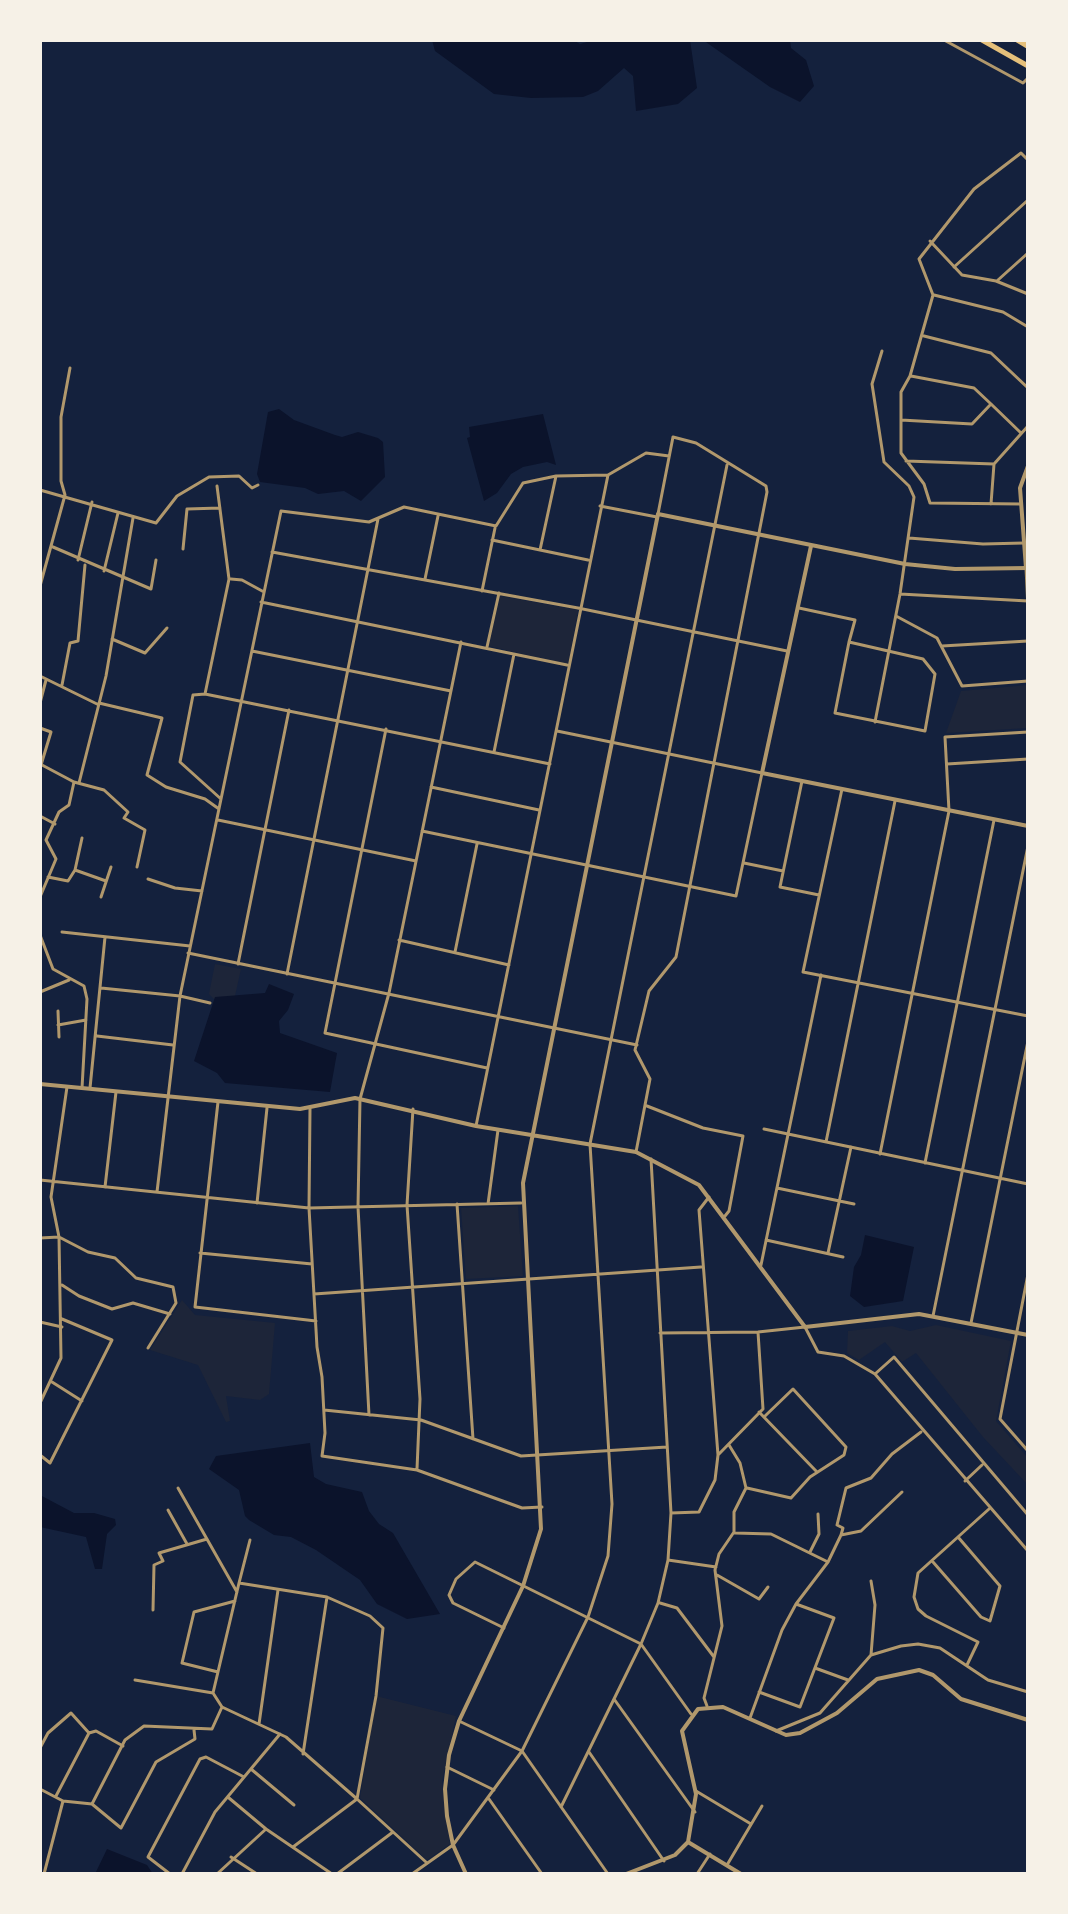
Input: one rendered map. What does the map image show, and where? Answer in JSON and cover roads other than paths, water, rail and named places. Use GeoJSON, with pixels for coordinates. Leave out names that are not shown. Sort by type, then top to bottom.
{"type":"FeatureCollection","features":[{"type":"Feature","properties":{"kind":"highway"},"geometry":{"type":"LineString","coordinates":[[1018,40],[1028,46]]}},
{"type":"Feature","properties":{"kind":"main road"},"geometry":{"type":"LineString","coordinates":[[982,40],[1028,66]]}},
{"type":"Feature","properties":{"kind":"street"},"geometry":{"type":"LineString","coordinates":[[944,40],[1023,83],[1028,79]]}},
{"type":"Feature","properties":{"kind":"street"},"geometry":{"type":"LineString","coordinates":[[1021,504],[930,503],[924,484],[901,453],[901,392],[910,376],[933,295],[919,259],[930,241],[974,189],[1021,153],[1028,160]]}},
{"type":"Feature","properties":{"kind":"street"},"geometry":{"type":"LineString","coordinates":[[954,267],[1028,200]]}},
{"type":"Feature","properties":{"kind":"street"},"geometry":{"type":"LineString","coordinates":[[930,241],[962,275],[996,281],[1028,294]]}},
{"type":"Feature","properties":{"kind":"street"},"geometry":{"type":"LineString","coordinates":[[996,281],[1028,253]]}},
{"type":"Feature","properties":{"kind":"street"},"geometry":{"type":"LineString","coordinates":[[933,295],[1003,312],[1028,327]]}},
{"type":"Feature","properties":{"kind":"street"},"geometry":{"type":"LineString","coordinates":[[923,336],[991,353],[1028,388]]}},
{"type":"Feature","properties":{"kind":"street"},"geometry":{"type":"LineString","coordinates":[[875,722],[900,594],[914,497],[909,486],[884,462],[872,384],[882,351]]}},
{"type":"Feature","properties":{"kind":"street"},"geometry":{"type":"LineString","coordinates":[[40,586],[65,495],[61,481],[60,429],[70,368]]}},
{"type":"Feature","properties":{"kind":"street"},"geometry":{"type":"LineString","coordinates":[[910,376],[974,388],[1021,433]]}},
{"type":"Feature","properties":{"kind":"street"},"geometry":{"type":"LineString","coordinates":[[901,420],[972,424],[991,404]]}},
{"type":"Feature","properties":{"kind":"street"},"geometry":{"type":"LineString","coordinates":[[991,504],[994,464],[1028,426]]}},
{"type":"Feature","properties":{"kind":"street"},"geometry":{"type":"LineString","coordinates":[[466,1874],[453,1845],[446,1807],[447,1767],[459,1721],[523,1586],[537,1547],[542,1507],[521,1203],[553,1028],[673,437],[696,443],[727,465],[766,486],[768,498],[676,957],[649,991],[635,1050],[650,1079],[636,1152]]}},
{"type":"Feature","properties":{"kind":"street"},"geometry":{"type":"LineString","coordinates":[[482,591],[496,526],[523,483],[556,476],[608,475],[646,453],[669,456]]}},
{"type":"Feature","properties":{"kind":"street"},"geometry":{"type":"LineString","coordinates":[[905,461],[994,464]]}},
{"type":"Feature","properties":{"kind":"street"},"geometry":{"type":"LineString","coordinates":[[412,1874],[453,1845],[522,1751],[601,1586],[612,1535],[590,1144],[727,465]]}},
{"type":"Feature","properties":{"kind":"street"},"geometry":{"type":"LineString","coordinates":[[1028,466],[1022,479],[1021,504],[1028,609]]}},
{"type":"Feature","properties":{"kind":"street"},"geometry":{"type":"LineString","coordinates":[[476,1126],[550,764],[578,608],[608,475]]}},
{"type":"Feature","properties":{"kind":"street"},"geometry":{"type":"LineString","coordinates":[[40,490],[92,502],[133,518],[159,522],[177,496],[209,477],[239,476],[252,488],[258,485]]}},
{"type":"Feature","properties":{"kind":"street"},"geometry":{"type":"LineString","coordinates":[[540,550],[556,476]]}},
{"type":"Feature","properties":{"kind":"street"},"geometry":{"type":"LineString","coordinates":[[205,694],[229,579],[217,486]]}},
{"type":"Feature","properties":{"kind":"street"},"geometry":{"type":"LineString","coordinates":[[78,560],[92,502]]}},
{"type":"Feature","properties":{"kind":"street"},"geometry":{"type":"LineString","coordinates":[[600,506],[905,564],[955,569],[1027,568]]}},
{"type":"Feature","properties":{"kind":"street"},"geometry":{"type":"LineString","coordinates":[[157,1192],[180,996],[281,511],[369,522],[404,507],[496,526]]}},
{"type":"Feature","properties":{"kind":"street"},"geometry":{"type":"LineString","coordinates":[[183,549],[187,509],[220,508]]}},
{"type":"Feature","properties":{"kind":"street"},"geometry":{"type":"LineString","coordinates":[[104,571],[118,513]]}},
{"type":"Feature","properties":{"kind":"street"},"geometry":{"type":"LineString","coordinates":[[425,579],[439,514]]}},
{"type":"Feature","properties":{"kind":"street"},"geometry":{"type":"LineString","coordinates":[[40,897],[56,854],[46,840],[59,812],[69,805],[98,704],[133,518]]}},
{"type":"Feature","properties":{"kind":"street"},"geometry":{"type":"LineString","coordinates":[[287,974],[378,519]]}},
{"type":"Feature","properties":{"kind":"street"},"geometry":{"type":"LineString","coordinates":[[909,538],[983,544],[1024,543]]}},
{"type":"Feature","properties":{"kind":"street"},"geometry":{"type":"LineString","coordinates":[[492,540],[588,560]]}},
{"type":"Feature","properties":{"kind":"street"},"geometry":{"type":"LineString","coordinates":[[52,546],[56,551],[151,589],[156,560]]}},
{"type":"Feature","properties":{"kind":"street"},"geometry":{"type":"LineString","coordinates":[[422,831],[530,856],[736,896],[811,546]]}},
{"type":"Feature","properties":{"kind":"street"},"geometry":{"type":"LineString","coordinates":[[272,552],[578,608],[789,652]]}},
{"type":"Feature","properties":{"kind":"street"},"geometry":{"type":"LineString","coordinates":[[62,685],[70,643],[78,641],[85,563]]}},
{"type":"Feature","properties":{"kind":"street"},"geometry":{"type":"LineString","coordinates":[[229,579],[242,580],[264,592]]}},
{"type":"Feature","properties":{"kind":"street"},"geometry":{"type":"LineString","coordinates":[[487,647],[499,593]]}},
{"type":"Feature","properties":{"kind":"street"},"geometry":{"type":"LineString","coordinates":[[900,594],[1028,601]]}},
{"type":"Feature","properties":{"kind":"street"},"geometry":{"type":"LineString","coordinates":[[261,602],[568,665]]}},
{"type":"Feature","properties":{"kind":"street"},"geometry":{"type":"LineString","coordinates":[[799,607],[855,620],[849,642],[835,713],[925,731],[935,674],[923,659],[849,642]]}},
{"type":"Feature","properties":{"kind":"street"},"geometry":{"type":"LineString","coordinates":[[896,616],[937,638],[962,686],[1028,681]]}},
{"type":"Feature","properties":{"kind":"street"},"geometry":{"type":"LineString","coordinates":[[112,639],[145,653],[167,628]]}},
{"type":"Feature","properties":{"kind":"street"},"geometry":{"type":"LineString","coordinates":[[942,646],[1028,641]]}},
{"type":"Feature","properties":{"kind":"street"},"geometry":{"type":"LineString","coordinates":[[369,1415],[358,1207],[360,1099],[389,993],[461,642]]}},
{"type":"Feature","properties":{"kind":"street"},"geometry":{"type":"LineString","coordinates":[[252,651],[451,691]]}},
{"type":"Feature","properties":{"kind":"street"},"geometry":{"type":"LineString","coordinates":[[494,752],[514,653]]}},
{"type":"Feature","properties":{"kind":"street"},"geometry":{"type":"LineString","coordinates":[[40,676],[62,685],[82,700],[162,718],[147,775],[166,787],[205,799],[220,809]]}},
{"type":"Feature","properties":{"kind":"street"},"geometry":{"type":"LineString","coordinates":[[40,703],[46,680]]}},
{"type":"Feature","properties":{"kind":"street"},"geometry":{"type":"LineString","coordinates":[[222,800],[180,762],[193,695],[205,694],[289,710],[550,764]]}},
{"type":"Feature","properties":{"kind":"street"},"geometry":{"type":"LineString","coordinates":[[238,964],[289,710]]}},
{"type":"Feature","properties":{"kind":"street"},"geometry":{"type":"LineString","coordinates":[[40,728],[51,732],[40,764],[77,782],[104,790],[128,812],[124,818],[145,830],[137,867]]}},
{"type":"Feature","properties":{"kind":"street"},"geometry":{"type":"LineString","coordinates":[[386,729],[325,1033],[487,1068]]}},
{"type":"Feature","properties":{"kind":"street"},"geometry":{"type":"LineString","coordinates":[[556,731],[1028,826]]}},
{"type":"Feature","properties":{"kind":"street"},"geometry":{"type":"LineString","coordinates":[[880,1154],[949,811],[945,737],[1028,732]]}},
{"type":"Feature","properties":{"kind":"street"},"geometry":{"type":"LineString","coordinates":[[947,764],[1028,759]]}},
{"type":"Feature","properties":{"kind":"street"},"geometry":{"type":"LineString","coordinates":[[802,781],[780,887],[819,895]]}},
{"type":"Feature","properties":{"kind":"street"},"geometry":{"type":"LineString","coordinates":[[431,787],[539,810]]}},
{"type":"Feature","properties":{"kind":"street"},"geometry":{"type":"LineString","coordinates":[[842,789],[803,972],[1028,1016]]}},
{"type":"Feature","properties":{"kind":"street"},"geometry":{"type":"LineString","coordinates":[[826,1142],[895,800]]}},
{"type":"Feature","properties":{"kind":"street"},"geometry":{"type":"LineString","coordinates":[[40,816],[55,824]]}},
{"type":"Feature","properties":{"kind":"street"},"geometry":{"type":"LineString","coordinates":[[218,820],[416,861]]}},
{"type":"Feature","properties":{"kind":"street"},"geometry":{"type":"LineString","coordinates":[[925,1163],[994,820]]}},
{"type":"Feature","properties":{"kind":"street"},"geometry":{"type":"LineString","coordinates":[[48,877],[68,881],[75,870],[82,838]]}},
{"type":"Feature","properties":{"kind":"street"},"geometry":{"type":"LineString","coordinates":[[455,952],[477,844]]}},
{"type":"Feature","properties":{"kind":"street"},"geometry":{"type":"LineString","coordinates":[[933,1316],[1028,846]]}},
{"type":"Feature","properties":{"kind":"street"},"geometry":{"type":"LineString","coordinates":[[743,862],[783,871]]}},
{"type":"Feature","properties":{"kind":"street"},"geometry":{"type":"LineString","coordinates":[[101,897],[111,867]]}},
{"type":"Feature","properties":{"kind":"street"},"geometry":{"type":"LineString","coordinates":[[75,870],[106,881]]}},
{"type":"Feature","properties":{"kind":"street"},"geometry":{"type":"LineString","coordinates":[[148,879],[175,888],[202,891]]}},
{"type":"Feature","properties":{"kind":"street"},"geometry":{"type":"LineString","coordinates":[[62,932],[190,946]]}},
{"type":"Feature","properties":{"kind":"street"},"geometry":{"type":"LineString","coordinates":[[40,935],[53,969],[84,986],[86,1020],[82,1088]]}},
{"type":"Feature","properties":{"kind":"street"},"geometry":{"type":"LineString","coordinates":[[90,1089],[105,937]]}},
{"type":"Feature","properties":{"kind":"street"},"geometry":{"type":"LineString","coordinates":[[399,940],[509,965]]}},
{"type":"Feature","properties":{"kind":"street"},"geometry":{"type":"LineString","coordinates":[[188,953],[637,1045]]}},
{"type":"Feature","properties":{"kind":"street"},"geometry":{"type":"LineString","coordinates":[[761,1265],[821,975]]}},
{"type":"Feature","properties":{"kind":"street"},"geometry":{"type":"LineString","coordinates":[[40,992],[69,980]]}},
{"type":"Feature","properties":{"kind":"street"},"geometry":{"type":"LineString","coordinates":[[101,988],[180,996],[210,1003]]}},
{"type":"Feature","properties":{"kind":"street"},"geometry":{"type":"LineString","coordinates":[[58,1011],[59,1037]]}},
{"type":"Feature","properties":{"kind":"street"},"geometry":{"type":"LineString","coordinates":[[58,1025],[86,1020]]}},
{"type":"Feature","properties":{"kind":"street"},"geometry":{"type":"LineString","coordinates":[[96,1036],[173,1045]]}},
{"type":"Feature","properties":{"kind":"street"},"geometry":{"type":"LineString","coordinates":[[971,1324],[1028,1041]]}},
{"type":"Feature","properties":{"kind":"street"},"geometry":{"type":"LineString","coordinates":[[40,1084],[267,1108],[310,1109],[360,1099],[476,1126],[636,1152],[650,1158],[694,1179],[761,1265],[805,1327],[818,1352],[844,1356],[875,1374],[921,1432],[1028,1551]]}},
{"type":"Feature","properties":{"kind":"street"},"geometry":{"type":"LineString","coordinates":[[40,1403],[61,1358],[62,1285],[59,1237],[51,1197],[67,1087]]}},
{"type":"Feature","properties":{"kind":"street"},"geometry":{"type":"LineString","coordinates":[[105,1187],[116,1092]]}},
{"type":"Feature","properties":{"kind":"street"},"geometry":{"type":"LineString","coordinates":[[218,1102],[195,1307],[316,1321]]}},
{"type":"Feature","properties":{"kind":"street"},"geometry":{"type":"LineString","coordinates":[[647,1106],[703,1128],[743,1136],[729,1211],[725,1216]]}},
{"type":"Feature","properties":{"kind":"street"},"geometry":{"type":"LineString","coordinates":[[257,1203],[267,1108]]}},
{"type":"Feature","properties":{"kind":"street"},"geometry":{"type":"LineString","coordinates":[[310,1109],[309,1208],[324,1410],[322,1456],[368,1460],[417,1470],[522,1508],[542,1507]]}},
{"type":"Feature","properties":{"kind":"street"},"geometry":{"type":"LineString","coordinates":[[413,1109],[407,1205],[421,1420],[417,1470]]}},
{"type":"Feature","properties":{"kind":"street"},"geometry":{"type":"LineString","coordinates":[[764,1129],[1028,1184]]}},
{"type":"Feature","properties":{"kind":"street"},"geometry":{"type":"LineString","coordinates":[[488,1204],[498,1130]]}},
{"type":"Feature","properties":{"kind":"street"},"geometry":{"type":"LineString","coordinates":[[828,1253],[851,1147]]}},
{"type":"Feature","properties":{"kind":"street"},"geometry":{"type":"LineString","coordinates":[[561,1807],[641,1644],[658,1603],[668,1560],[671,1513],[650,1158]]}},
{"type":"Feature","properties":{"kind":"street"},"geometry":{"type":"LineString","coordinates":[[40,1180],[309,1208],[521,1203]]}},
{"type":"Feature","properties":{"kind":"street"},"geometry":{"type":"LineString","coordinates":[[777,1188],[854,1204]]}},
{"type":"Feature","properties":{"kind":"street"},"geometry":{"type":"LineString","coordinates":[[671,1513],[699,1512],[715,1480],[718,1455],[701,1267],[699,1210],[709,1197]]}},
{"type":"Feature","properties":{"kind":"street"},"geometry":{"type":"LineString","coordinates":[[457,1204],[473,1439]]}},
{"type":"Feature","properties":{"kind":"street"},"geometry":{"type":"LineString","coordinates":[[40,1238],[59,1237],[88,1252],[115,1258],[136,1278],[173,1287],[176,1303],[148,1348]]}},
{"type":"Feature","properties":{"kind":"street"},"geometry":{"type":"LineString","coordinates":[[766,1240],[843,1257]]}},
{"type":"Feature","properties":{"kind":"street"},"geometry":{"type":"LineString","coordinates":[[200,1253],[312,1264]]}},
{"type":"Feature","properties":{"kind":"street"},"geometry":{"type":"LineString","coordinates":[[314,1294],[701,1267]]}},
{"type":"Feature","properties":{"kind":"street"},"geometry":{"type":"LineString","coordinates":[[1028,1274],[1000,1419],[1028,1451]]}},
{"type":"Feature","properties":{"kind":"street"},"geometry":{"type":"LineString","coordinates":[[62,1285],[79,1296],[112,1309],[133,1303],[170,1314]]}},
{"type":"Feature","properties":{"kind":"street"},"geometry":{"type":"LineString","coordinates":[[660,1333],[758,1332],[919,1314],[1028,1335]]}},
{"type":"Feature","properties":{"kind":"street"},"geometry":{"type":"LineString","coordinates":[[40,1455],[50,1463],[112,1340],[62,1319]]}},
{"type":"Feature","properties":{"kind":"street"},"geometry":{"type":"LineString","coordinates":[[40,1322],[62,1327]]}},
{"type":"Feature","properties":{"kind":"street"},"geometry":{"type":"LineString","coordinates":[[718,1455],[763,1409],[758,1332]]}},
{"type":"Feature","properties":{"kind":"street"},"geometry":{"type":"LineString","coordinates":[[875,1374],[894,1357],[982,1465],[1028,1515]]}},
{"type":"Feature","properties":{"kind":"street"},"geometry":{"type":"LineString","coordinates":[[52,1382],[82,1401]]}},
{"type":"Feature","properties":{"kind":"street"},"geometry":{"type":"LineString","coordinates":[[746,1488],[791,1498],[817,1472],[844,1455],[846,1447],[793,1389],[764,1417]]}},
{"type":"Feature","properties":{"kind":"street"},"geometry":{"type":"LineString","coordinates":[[324,1410],[421,1420],[521,1456],[667,1447]]}},
{"type":"Feature","properties":{"kind":"street"},"geometry":{"type":"LineString","coordinates":[[759,1412],[817,1472]]}},
{"type":"Feature","properties":{"kind":"street"},"geometry":{"type":"LineString","coordinates":[[750,1718],[782,1630],[796,1604],[828,1562],[841,1535],[843,1528],[837,1525],[846,1488],[871,1478],[892,1454],[921,1432]]}},
{"type":"Feature","properties":{"kind":"street"},"geometry":{"type":"LineString","coordinates":[[707,1706],[704,1698],[723,1614],[716,1567],[719,1554],[734,1532],[734,1512],[746,1488],[740,1463],[729,1445]]}},
{"type":"Feature","properties":{"kind":"street"},"geometry":{"type":"LineString","coordinates":[[965,1481],[982,1465]]}},
{"type":"Feature","properties":{"kind":"street"},"geometry":{"type":"LineString","coordinates":[[178,1488],[237,1592]]}},
{"type":"Feature","properties":{"kind":"street"},"geometry":{"type":"LineString","coordinates":[[841,1535],[861,1531],[902,1492]]}},
{"type":"Feature","properties":{"kind":"street"},"geometry":{"type":"LineString","coordinates":[[967,1665],[978,1642],[926,1616],[914,1603],[918,1573],[989,1509]]}},
{"type":"Feature","properties":{"kind":"street"},"geometry":{"type":"LineString","coordinates":[[168,1510],[187,1544]]}},
{"type":"Feature","properties":{"kind":"street"},"geometry":{"type":"LineString","coordinates":[[810,1553],[819,1534],[818,1514]]}},
{"type":"Feature","properties":{"kind":"street"},"geometry":{"type":"LineString","coordinates":[[734,1532],[771,1534],[828,1562]]}},
{"type":"Feature","properties":{"kind":"street"},"geometry":{"type":"LineString","coordinates":[[932,1561],[981,1617],[990,1621],[1000,1586],[958,1537]]}},
{"type":"Feature","properties":{"kind":"street"},"geometry":{"type":"LineString","coordinates":[[153,1610],[154,1565],[163,1561],[159,1553],[207,1539]]}},
{"type":"Feature","properties":{"kind":"street"},"geometry":{"type":"LineString","coordinates":[[250,1540],[213,1693],[222,1707],[280,1734],[427,1863]]}},
{"type":"Feature","properties":{"kind":"street"},"geometry":{"type":"LineString","coordinates":[[668,1560],[716,1567]]}},
{"type":"Feature","properties":{"kind":"street"},"geometry":{"type":"LineString","coordinates":[[504,1628],[453,1603],[449,1595],[456,1579],[475,1562],[641,1644],[691,1714]]}},
{"type":"Feature","properties":{"kind":"street"},"geometry":{"type":"LineString","coordinates":[[716,1574],[759,1599],[768,1587]]}},
{"type":"Feature","properties":{"kind":"street"},"geometry":{"type":"LineString","coordinates":[[871,1581],[875,1605],[871,1655]]}},
{"type":"Feature","properties":{"kind":"street"},"geometry":{"type":"LineString","coordinates":[[239,1583],[327,1597],[370,1616],[383,1628],[376,1696],[357,1799],[293,1847]]}},
{"type":"Feature","properties":{"kind":"street"},"geometry":{"type":"LineString","coordinates":[[259,1724],[278,1590]]}},
{"type":"Feature","properties":{"kind":"street"},"geometry":{"type":"LineString","coordinates":[[303,1754],[327,1597]]}},
{"type":"Feature","properties":{"kind":"street"},"geometry":{"type":"LineString","coordinates":[[218,1672],[182,1663],[194,1612],[235,1601]]}},
{"type":"Feature","properties":{"kind":"street"},"geometry":{"type":"LineString","coordinates":[[658,1603],[677,1608],[714,1657]]}},
{"type":"Feature","properties":{"kind":"street"},"geometry":{"type":"LineString","coordinates":[[759,1692],[800,1707],[834,1618],[796,1604]]}},
{"type":"Feature","properties":{"kind":"street"},"geometry":{"type":"LineString","coordinates":[[776,1731],[820,1713],[871,1655],[918,1644],[940,1648],[988,1680],[1028,1692]]}},
{"type":"Feature","properties":{"kind":"street"},"geometry":{"type":"LineString","coordinates":[[815,1668],[848,1680]]}},
{"type":"Feature","properties":{"kind":"street"},"geometry":{"type":"LineString","coordinates":[[626,1874],[664,1861],[688,1842],[696,1791],[682,1731],[691,1714],[707,1706],[723,1707],[786,1735],[809,1729],[837,1713],[877,1679],[919,1670],[933,1675],[961,1699],[1028,1720]]}},
{"type":"Feature","properties":{"kind":"street"},"geometry":{"type":"LineString","coordinates":[[135,1680],[213,1693]]}},
{"type":"Feature","properties":{"kind":"street"},"geometry":{"type":"LineString","coordinates":[[614,1699],[695,1812]]}},
{"type":"Feature","properties":{"kind":"street"},"geometry":{"type":"LineString","coordinates":[[92,1804],[123,1746],[144,1726],[212,1729],[222,1707]]}},
{"type":"Feature","properties":{"kind":"street"},"geometry":{"type":"LineString","coordinates":[[40,1748],[48,1733],[71,1713],[89,1733]]}},
{"type":"Feature","properties":{"kind":"street"},"geometry":{"type":"LineString","coordinates":[[459,1721],[522,1751],[608,1874]]}},
{"type":"Feature","properties":{"kind":"street"},"geometry":{"type":"LineString","coordinates":[[40,1789],[63,1801],[92,1804],[121,1828],[156,1762],[195,1739],[194,1730]]}},
{"type":"Feature","properties":{"kind":"street"},"geometry":{"type":"LineString","coordinates":[[56,1797],[89,1733],[96,1731],[123,1746]]}},
{"type":"Feature","properties":{"kind":"street"},"geometry":{"type":"LineString","coordinates":[[182,1874],[215,1812],[280,1734]]}},
{"type":"Feature","properties":{"kind":"street"},"geometry":{"type":"LineString","coordinates":[[589,1752],[664,1861]]}},
{"type":"Feature","properties":{"kind":"street"},"geometry":{"type":"LineString","coordinates":[[170,1874],[148,1857],[200,1759],[206,1757],[244,1777]]}},
{"type":"Feature","properties":{"kind":"street"},"geometry":{"type":"LineString","coordinates":[[447,1767],[494,1790]]}},
{"type":"Feature","properties":{"kind":"street"},"geometry":{"type":"LineString","coordinates":[[251,1769],[294,1805]]}},
{"type":"Feature","properties":{"kind":"street"},"geometry":{"type":"LineString","coordinates":[[696,1791],[751,1824]]}},
{"type":"Feature","properties":{"kind":"street"},"geometry":{"type":"LineString","coordinates":[[228,1797],[266,1829],[335,1874],[393,1832]]}},
{"type":"Feature","properties":{"kind":"street"},"geometry":{"type":"LineString","coordinates":[[489,1798],[542,1874]]}},
{"type":"Feature","properties":{"kind":"street"},"geometry":{"type":"LineString","coordinates":[[44,1874],[63,1801]]}},
{"type":"Feature","properties":{"kind":"street"},"geometry":{"type":"LineString","coordinates":[[727,1865],[762,1806]]}},
{"type":"Feature","properties":{"kind":"street"},"geometry":{"type":"LineString","coordinates":[[217,1874],[231,1857],[266,1829]]}},
{"type":"Feature","properties":{"kind":"street"},"geometry":{"type":"LineString","coordinates":[[688,1842],[741,1874]]}},
{"type":"Feature","properties":{"kind":"street"},"geometry":{"type":"LineString","coordinates":[[697,1874],[710,1854]]}},
{"type":"Feature","properties":{"kind":"street"},"geometry":{"type":"LineString","coordinates":[[231,1857],[257,1874]]}}]}
